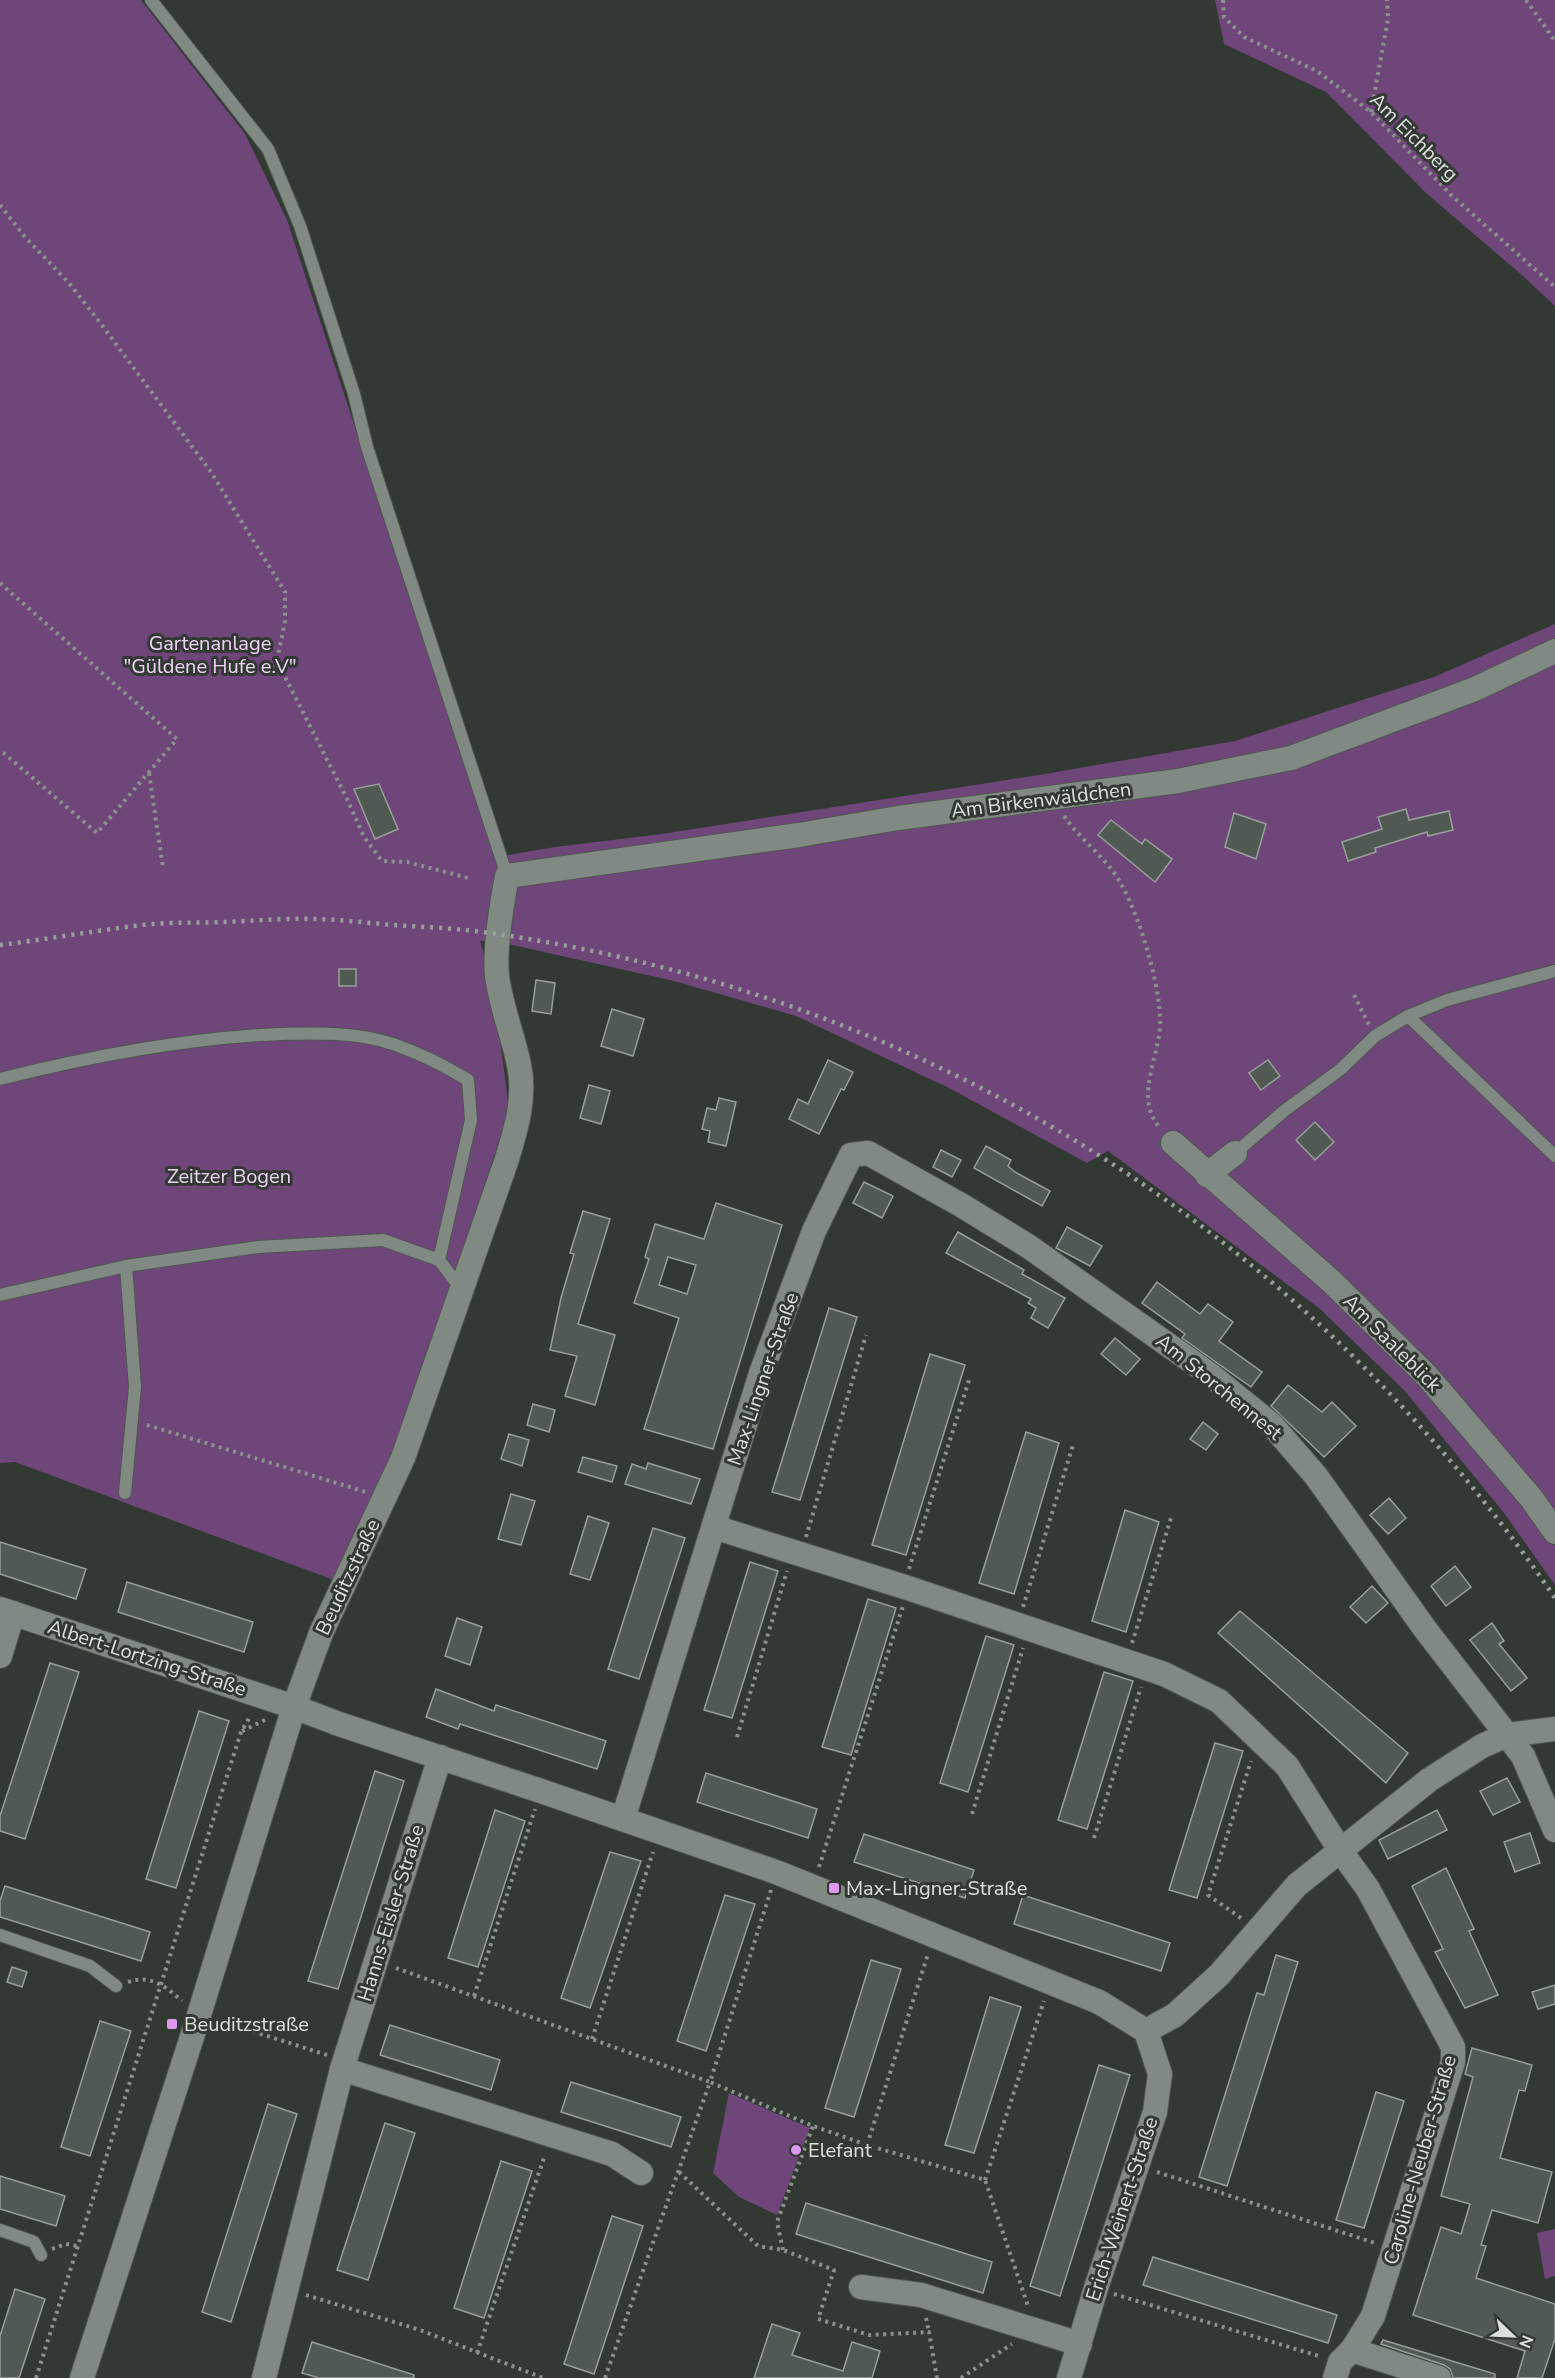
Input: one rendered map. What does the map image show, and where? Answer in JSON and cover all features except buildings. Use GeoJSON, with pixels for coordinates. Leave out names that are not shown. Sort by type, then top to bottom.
{"type":"FeatureCollection","features":[{"type":"Feature","properties":{"kind":"street","name":"Am Birkenwäldchen"},"geometry":{"type":"LineString","coordinates":[[507,876],[799,835],[898,818],[1178,781],[1291,758],[1475,689],[1555,651]]}},
{"type":"Feature","properties":{"kind":"street","name":"Beuditzstraße"},"geometry":{"type":"LineString","coordinates":[[82,2378],[199,2015],[294,1707],[321,1633],[403,1458],[507,1159],[520,1113],[520,1067],[502,1005],[497,973],[501,910],[507,876]]}},
{"type":"Feature","properties":{"kind":"street","name":"Am Saaleblick"},"geometry":{"type":"LineString","coordinates":[[1173,1143],[1332,1282],[1427,1376],[1532,1498],[1555,1532]]}},
{"type":"Feature","properties":{"kind":"street","name":"Am Storchennest"},"geometry":{"type":"LineString","coordinates":[[814,1231],[851,1155],[868,1153],[961,1204],[1029,1246],[1208,1373],[1272,1425],[1316,1476],[1425,1629],[1523,1756],[1555,1830]]}},
{"type":"Feature","properties":{"kind":"street"},"geometry":{"type":"LineString","coordinates":[[1207,1175],[1235,1153]]}},
{"type":"Feature","properties":{"kind":"street","name":"Max-Lingner-Straße"},"geometry":{"type":"LineString","coordinates":[[623,1820],[761,1373],[814,1231]]}},
{"type":"Feature","properties":{"kind":"street"},"geometry":{"type":"LineString","coordinates":[[714,1527],[1137,1664],[1164,1674],[1219,1701],[1287,1766],[1340,1850]]}},
{"type":"Feature","properties":{"kind":"street"},"geometry":{"type":"LineString","coordinates":[[0,1656],[6,1611]]}},
{"type":"Feature","properties":{"kind":"street","name":"Albert-Lortzing-Straße"},"geometry":{"type":"LineString","coordinates":[[6,1611],[294,1707]]}},
{"type":"Feature","properties":{"kind":"street"},"geometry":{"type":"LineString","coordinates":[[294,1707],[776,1872],[1099,2002],[1146,2031],[1175,2015],[1219,1975],[1297,1884],[1429,1780],[1482,1746],[1507,1735],[1555,1729]]}},
{"type":"Feature","properties":{"kind":"street","name":"Hanns-Eisler-Straße"},"geometry":{"type":"LineString","coordinates":[[264,2378],[343,2065],[440,1757]]}},
{"type":"Feature","properties":{"kind":"street","name":"Caroline-Neuber-Straße"},"geometry":{"type":"LineString","coordinates":[[1340,1850],[1368,1889],[1453,2047],[1453,2062],[1373,2316],[1342,2363]]}},
{"type":"Feature","properties":{"kind":"street","name":"Erich-Weinert-Straße"},"geometry":{"type":"LineString","coordinates":[[1069,2378],[1096,2288],[1155,2112],[1160,2074],[1146,2031]]}},
{"type":"Feature","properties":{"kind":"street"},"geometry":{"type":"LineString","coordinates":[[343,2065],[612,2154],[642,2173]]}},
{"type":"Feature","properties":{"kind":"street"},"geometry":{"type":"LineString","coordinates":[[861,2287],[921,2295],[1080,2344]]}},
{"type":"Feature","properties":{"kind":"street"},"geometry":{"type":"LineString","coordinates":[[1342,2363],[1439,2378]]}},
{"type":"Feature","properties":{"kind":"lane"},"geometry":{"type":"LineString","coordinates":[[151,0],[268,149],[300,226],[354,394],[367,447],[507,876]]}},
{"type":"Feature","properties":{"kind":"lane"},"geometry":{"type":"LineString","coordinates":[[1235,1153],[1284,1111],[1341,1069],[1375,1036],[1408,1016],[1447,1000],[1555,971]]}},
{"type":"Feature","properties":{"kind":"lane"},"geometry":{"type":"LineString","coordinates":[[1408,1016],[1555,1156]]}},
{"type":"Feature","properties":{"kind":"lane"},"geometry":{"type":"LineString","coordinates":[[0,1079],[155,1045],[249,1035],[331,1033],[392,1044],[448,1068],[468,1080],[471,1120],[439,1260]]}},
{"type":"Feature","properties":{"kind":"lane"},"geometry":{"type":"LineString","coordinates":[[0,1295],[126,1266],[258,1247],[383,1240],[439,1260],[462,1290]]}},
{"type":"Feature","properties":{"kind":"lane"},"geometry":{"type":"LineString","coordinates":[[125,1494],[135,1387],[126,1266]]}},
{"type":"Feature","properties":{"kind":"lane"},"geometry":{"type":"LineString","coordinates":[[0,1935],[90,1966],[116,1986]]}},
{"type":"Feature","properties":{"kind":"lane"},"geometry":{"type":"LineString","coordinates":[[0,2230],[34,2242],[40,2254]]}},
{"type":"Feature","properties":{"kind":"path","name":"Am Eichberg"},"geometry":{"type":"LineString","coordinates":[[1223,0],[1224,17],[1244,37],[1317,71],[1371,112],[1452,196],[1555,287]]}},
{"type":"Feature","properties":{"kind":"path"},"geometry":{"type":"LineString","coordinates":[[1371,112],[1388,19],[1387,0]]}},
{"type":"Feature","properties":{"kind":"path"},"geometry":{"type":"LineString","coordinates":[[1526,0],[1555,40]]}},
{"type":"Feature","properties":{"kind":"path"},"geometry":{"type":"LineString","coordinates":[[0,205],[88,308],[211,472],[285,592],[285,621],[277,661],[364,837],[382,861],[407,862],[472,879]]}},
{"type":"Feature","properties":{"kind":"path"},"geometry":{"type":"LineString","coordinates":[[0,583],[177,739],[97,833],[0,750]]}},
{"type":"Feature","properties":{"kind":"path"},"geometry":{"type":"LineString","coordinates":[[149,772],[163,868]]}},
{"type":"Feature","properties":{"kind":"path"},"geometry":{"type":"LineString","coordinates":[[1054,799],[1078,835],[1113,871],[1142,934],[1153,972],[1161,1017],[1155,1054],[1147,1083],[1152,1120],[1173,1143]]}},
{"type":"Feature","properties":{"kind":"path"},"geometry":{"type":"LineString","coordinates":[[1354,995],[1375,1036]]}},
{"type":"Feature","properties":{"kind":"path"},"geometry":{"type":"LineString","coordinates":[[737,1737],[866,1335]]}},
{"type":"Feature","properties":{"kind":"path"},"geometry":{"type":"LineString","coordinates":[[812,1888],[970,1377]]}},
{"type":"Feature","properties":{"kind":"path"},"geometry":{"type":"LineString","coordinates":[[132,1420],[385,1498]]}},
{"type":"Feature","properties":{"kind":"path"},"geometry":{"type":"LineString","coordinates":[[972,1814],[1073,1445]]}},
{"type":"Feature","properties":{"kind":"path"},"geometry":{"type":"LineString","coordinates":[[1094,1838],[1171,1518]]}},
{"type":"Feature","properties":{"kind":"path"},"geometry":{"type":"LineString","coordinates":[[36,2378],[241,1732]]}},
{"type":"Feature","properties":{"kind":"path"},"geometry":{"type":"LineString","coordinates":[[1258,1739],[1208,1895],[1259,1931]]}},
{"type":"Feature","properties":{"kind":"path"},"geometry":{"type":"LineString","coordinates":[[474,1996],[541,1791]]}},
{"type":"Feature","properties":{"kind":"path"},"geometry":{"type":"LineString","coordinates":[[592,2039],[660,1832]]}},
{"type":"Feature","properties":{"kind":"path"},"geometry":{"type":"LineString","coordinates":[[605,2378],[710,2082],[776,1872]]}},
{"type":"Feature","properties":{"kind":"path"},"geometry":{"type":"LineString","coordinates":[[867,2145],[934,1936]]}},
{"type":"Feature","properties":{"kind":"path"},"geometry":{"type":"LineString","coordinates":[[375,1960],[710,2082],[813,2126],[867,2145],[985,2180]]}},
{"type":"Feature","properties":{"kind":"path"},"geometry":{"type":"LineString","coordinates":[[116,1986],[138,1979],[161,1983],[199,2015],[343,2065]]}},
{"type":"Feature","properties":{"kind":"path"},"geometry":{"type":"LineString","coordinates":[[961,2378],[1036,2329],[985,2180],[1050,1983]]}},
{"type":"Feature","properties":{"kind":"path"},"geometry":{"type":"LineString","coordinates":[[783,2250],[777,2222],[813,2126]]}},
{"type":"Feature","properties":{"kind":"path"},"geometry":{"type":"LineString","coordinates":[[477,2353],[552,2134]]}},
{"type":"Feature","properties":{"kind":"path"},"geometry":{"type":"LineString","coordinates":[[1138,2165],[1395,2250]]}},
{"type":"Feature","properties":{"kind":"path"},"geometry":{"type":"LineString","coordinates":[[678,2172],[758,2246],[783,2250],[834,2270],[818,2319],[869,2335],[929,2332],[937,2378]]}},
{"type":"Feature","properties":{"kind":"path"},"geometry":{"type":"LineString","coordinates":[[40,2254],[66,2244],[77,2246]]}},
{"type":"Feature","properties":{"kind":"path"},"geometry":{"type":"LineString","coordinates":[[1096,2288],[1342,2363]]}},
{"type":"Feature","properties":{"kind":"path"},"geometry":{"type":"LineString","coordinates":[[287,2289],[420,2330],[540,2378]]}},
{"type":"Feature","properties":{"kind":"green space"},"geometry":{"type":"Polygon","coordinates":[[[0,0],[141,0],[245,134],[287,220],[496,857],[555,847],[662,834],[1039,775],[1235,741],[1434,677],[1555,624],[1555,1585],[1504,1513],[1405,1391],[1319,1308],[1108,1151],[1087,1163],[949,1088],[796,1016],[674,981],[508,944],[480,941],[493,985],[509,1109],[449,1299],[380,1496],[334,1580],[15,1462],[0,1463],[0,0]]]}},
{"type":"Feature","properties":{"kind":"green space"},"geometry":{"type":"Polygon","coordinates":[[[1215,0],[1555,0],[1555,306],[1426,193],[1326,92],[1224,44],[1215,0]]]}},
{"type":"Feature","properties":{"kind":"green space"},"geometry":{"type":"Polygon","coordinates":[[[729,2093],[810,2128],[777,2215],[739,2197],[713,2173],[729,2093]]]}},
{"type":"Feature","properties":{"kind":"green space"},"geometry":{"type":"Polygon","coordinates":[[[1555,2229],[1555,2276],[1545,2279],[1537,2233],[1555,2229]]]}},
{"type":"Feature","properties":{"kind":"railway"},"geometry":{"type":"LineString","coordinates":[[0,945],[142,925],[172,923],[323,919],[449,929],[483,932],[645,963],[801,1010],[950,1073],[1090,1150],[1222,1242],[1344,1347],[1455,1466],[1555,1598]]}},
{"type":"Feature","properties":{"kind":"place","name":"Max-Lingner-Straße"},"geometry":{"type":"Point","coordinates":[834,1888]}},
{"type":"Feature","properties":{"kind":"place","name":"Beuditzstraße"},"geometry":{"type":"Point","coordinates":[172,2024]}},
{"type":"Feature","properties":{"kind":"place","name":"Elefant"},"geometry":{"type":"Point","coordinates":[796,2150]}},
{"type":"Feature","properties":{"kind":"park label","name":"Gartenanlage \"Güldene Hufe e.V\""},"geometry":{"type":"Point","coordinates":[210,654]}},
{"type":"Feature","properties":{"kind":"park label","name":"Zeitzer Bogen"},"geometry":{"type":"Point","coordinates":[229,1176]}}]}
